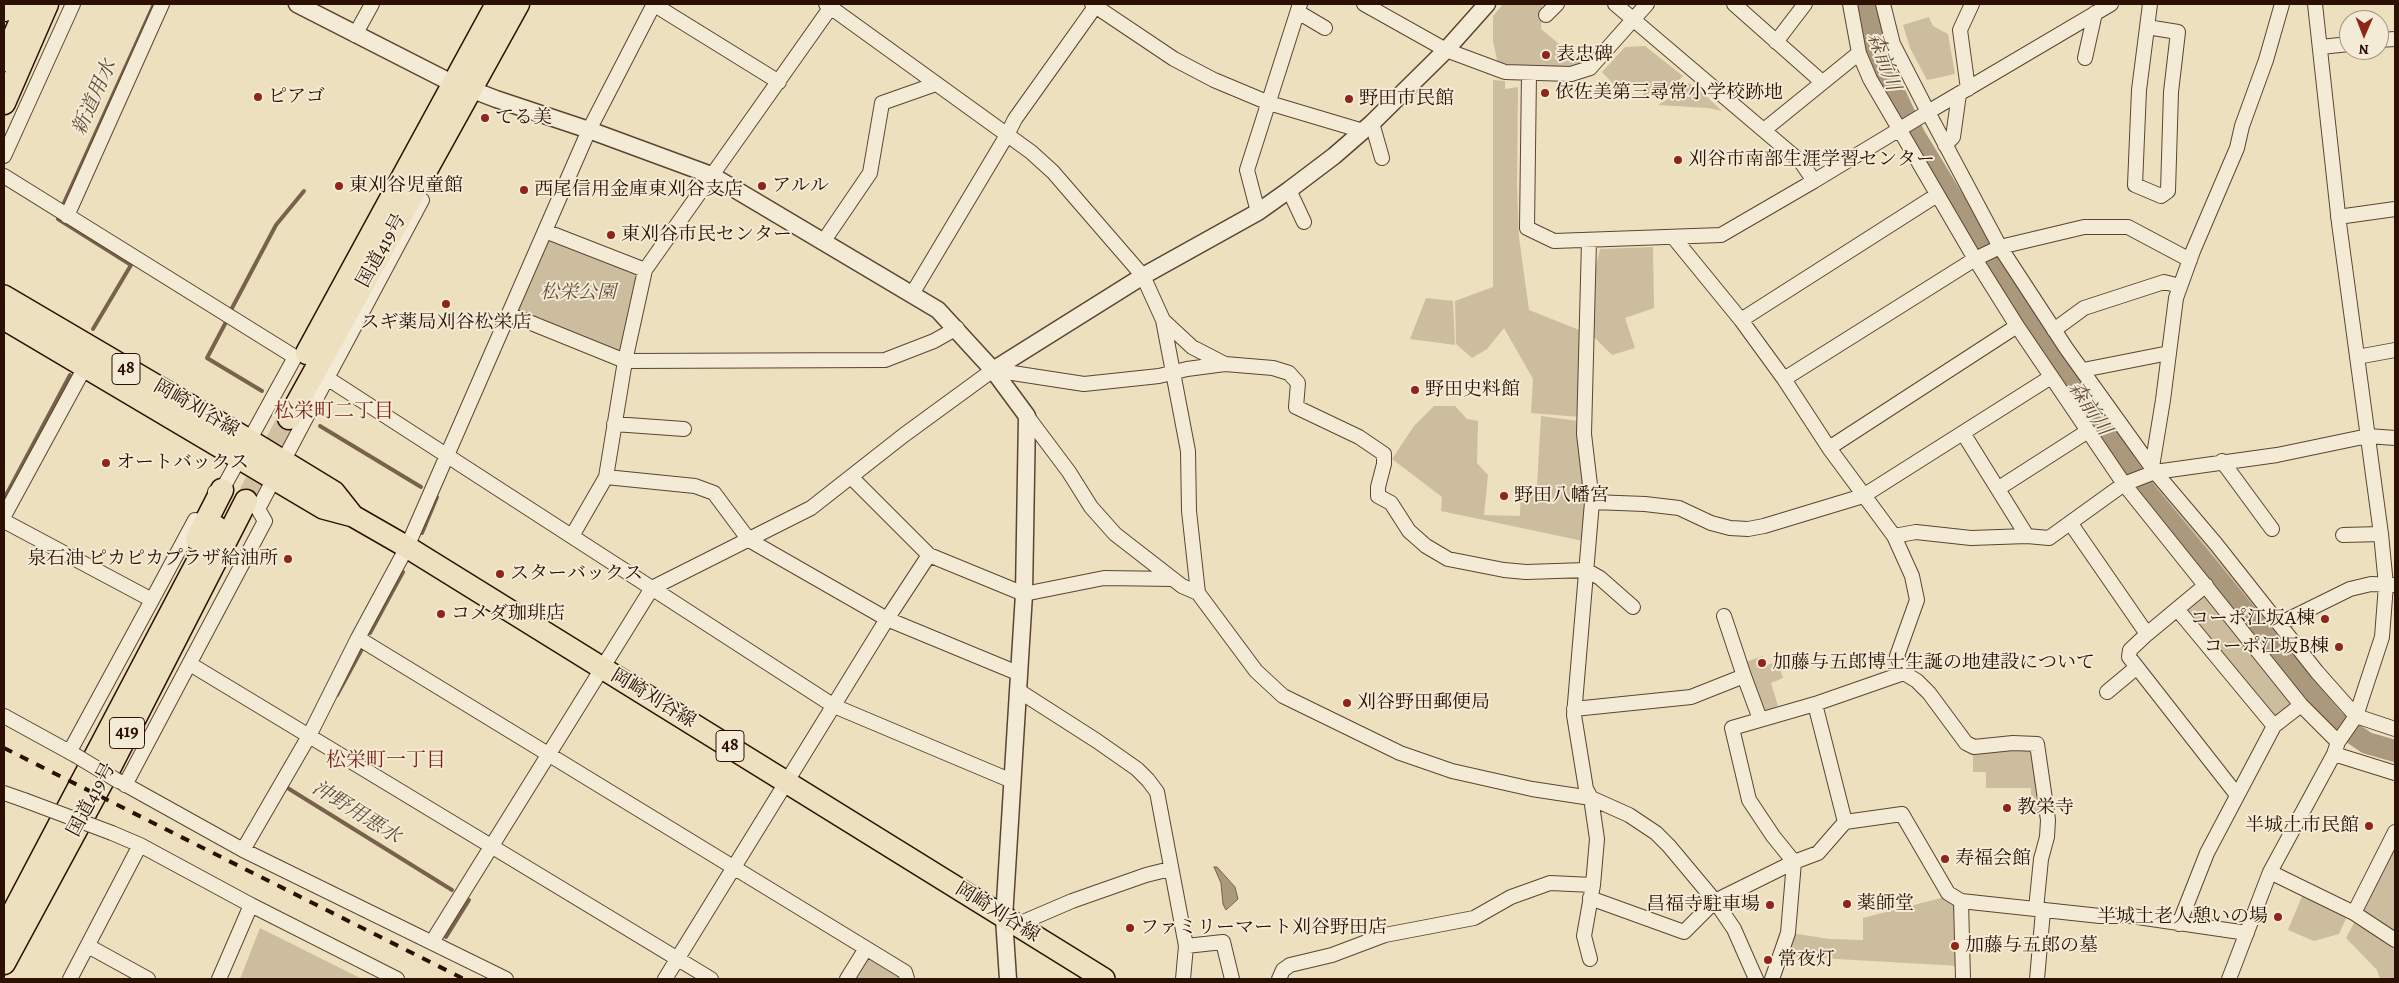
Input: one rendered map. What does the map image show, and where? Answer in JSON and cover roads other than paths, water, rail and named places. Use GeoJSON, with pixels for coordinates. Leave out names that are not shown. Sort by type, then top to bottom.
{"type":"FeatureCollection","features":[{"type":"Feature","properties":{"kind":"highway"},"geometry":{"type":"LineString","coordinates":[[4,10],[7,4]]}},
{"type":"Feature","properties":{"kind":"highway"},"geometry":{"type":"LineString","coordinates":[[4,60],[28,4]]}},
{"type":"Feature","properties":{"kind":"highway"},"geometry":{"type":"LineString","coordinates":[[4,103],[47,4]]}},
{"type":"Feature","properties":{"kind":"highway","name":"国道419号"},"geometry":{"type":"LineString","coordinates":[[282,415],[462,86],[497,4]]}},
{"type":"Feature","properties":{"kind":"highway","name":"国道419号"},"geometry":{"type":"LineString","coordinates":[[462,86],[518,4]]}},
{"type":"Feature","properties":{"kind":"highway"},"geometry":{"type":"LineString","coordinates":[[8,934],[62,878],[240,499]]}},
{"type":"Feature","properties":{"kind":"highway","name":"国道419号"},"geometry":{"type":"LineString","coordinates":[[4,963],[8,934],[240,499]]}},
{"type":"Feature","properties":{"kind":"main road","name":"岡崎刈谷線"},"geometry":{"type":"LineString","coordinates":[[4,296],[249,440],[280,470]]}},
{"type":"Feature","properties":{"kind":"main road","name":"岡崎刈谷線"},"geometry":{"type":"LineString","coordinates":[[4,319],[239,459],[280,470],[334,492],[353,516],[407,547],[787,781],[1104,979]]}},
{"type":"Feature","properties":{"kind":"street"},"geometry":{"type":"LineString","coordinates":[[4,156],[72,4]]}},
{"type":"Feature","properties":{"kind":"street"},"geometry":{"type":"LineString","coordinates":[[67,216],[162,4]]}},
{"type":"Feature","properties":{"kind":"street"},"geometry":{"type":"LineString","coordinates":[[297,4],[355,35],[462,86],[711,175],[938,310],[957,328],[993,370],[1069,472],[1091,507],[1114,534],[1173,578],[1198,593],[1256,671],[1283,696],[1400,753],[1452,771],[1532,789],[1591,798],[1629,815],[1656,833],[1670,846],[1715,901],[1734,929],[1756,979]]}},
{"type":"Feature","properties":{"kind":"street"},"geometry":{"type":"LineString","coordinates":[[355,35],[372,4]]}},
{"type":"Feature","properties":{"kind":"street"},"geometry":{"type":"LineString","coordinates":[[240,499],[280,470],[327,378],[462,86],[484,4]]}},
{"type":"Feature","properties":{"kind":"street"},"geometry":{"type":"LineString","coordinates":[[240,499],[239,459],[385,191],[462,86],[528,4]]}},
{"type":"Feature","properties":{"kind":"street"},"geometry":{"type":"LineString","coordinates":[[243,850],[309,736],[358,638],[407,547],[589,130],[654,4],[778,82]]}},
{"type":"Feature","properties":{"kind":"street"},"geometry":{"type":"LineString","coordinates":[[1364,4],[1446,50],[1505,72],[1570,74],[1590,68],[1647,4]]}},
{"type":"Feature","properties":{"kind":"street"},"geometry":{"type":"LineString","coordinates":[[432,942],[652,588],[811,508],[904,435],[993,370],[1143,276],[1258,212],[1334,156],[1367,127],[1446,50],[1487,4]]}},
{"type":"Feature","properties":{"kind":"street"},"geometry":{"type":"LineString","coordinates":[[1546,15],[1557,4]]}},
{"type":"Feature","properties":{"kind":"street"},"geometry":{"type":"LineString","coordinates":[[1615,4],[1801,162],[1814,181]]}},
{"type":"Feature","properties":{"kind":"street"},"geometry":{"type":"LineString","coordinates":[[1734,4],[1822,82]]}},
{"type":"Feature","properties":{"kind":"street"},"geometry":{"type":"LineString","coordinates":[[1776,42],[1805,4]]}},
{"type":"Feature","properties":{"kind":"street"},"geometry":{"type":"LineString","coordinates":[[1850,4],[1859,53],[1870,79],[1899,130],[2017,326],[2124,484],[2336,748],[2395,773]]}},
{"type":"Feature","properties":{"kind":"street"},"geometry":{"type":"LineString","coordinates":[[1883,4],[1893,44],[1945,145],[2000,247],[2054,330],[2153,469],[2216,544],[2317,672],[2356,716],[2395,729]]}},
{"type":"Feature","properties":{"kind":"street"},"geometry":{"type":"LineString","coordinates":[[1945,145],[1953,137],[1963,91],[1960,30],[1972,4]]}},
{"type":"Feature","properties":{"kind":"street"},"geometry":{"type":"LineString","coordinates":[[1529,73],[1527,228],[1554,241],[1721,235],[2111,4]]}},
{"type":"Feature","properties":{"kind":"street"},"geometry":{"type":"LineString","coordinates":[[2147,28],[2178,32],[2171,92],[2168,191],[2161,196],[2135,184],[2139,90],[2150,4]]}},
{"type":"Feature","properties":{"kind":"street"},"geometry":{"type":"LineString","coordinates":[[2229,979],[2270,872],[2336,748],[2356,716],[2382,637],[2391,585],[2381,534],[2338,217],[2315,4]]}},
{"type":"Feature","properties":{"kind":"street"},"geometry":{"type":"LineString","coordinates":[[572,536],[606,477],[625,361],[645,270],[830,5],[1007,135],[1053,172],[1143,276],[1163,320],[1171,373],[1188,451],[1189,511],[1198,593]]}},
{"type":"Feature","properties":{"kind":"street"},"geometry":{"type":"LineString","coordinates":[[912,294],[1007,135],[1015,118],[1095,5],[1174,59],[1214,80],[1269,103],[1367,127]]}},
{"type":"Feature","properties":{"kind":"street"},"geometry":{"type":"LineString","coordinates":[[2153,469],[2176,298],[2237,148],[2242,126],[2266,60],[2278,5]]}},
{"type":"Feature","properties":{"kind":"street"},"geometry":{"type":"LineString","coordinates":[[1258,212],[1247,170],[1299,8],[1325,28]]}},
{"type":"Feature","properties":{"kind":"street"},"geometry":{"type":"LineString","coordinates":[[2085,58],[2094,13]]}},
{"type":"Feature","properties":{"kind":"street"},"geometry":{"type":"LineString","coordinates":[[2321,47],[2339,45]]}},
{"type":"Feature","properties":{"kind":"street"},"geometry":{"type":"LineString","coordinates":[[1764,130],[1859,53]]}},
{"type":"Feature","properties":{"kind":"street"},"geometry":{"type":"LineString","coordinates":[[823,242],[870,173],[882,103],[936,84]]}},
{"type":"Feature","properties":{"kind":"street"},"geometry":{"type":"LineString","coordinates":[[1367,127],[1382,158]]}},
{"type":"Feature","properties":{"kind":"street"},"geometry":{"type":"LineString","coordinates":[[4,176],[295,357]]}},
{"type":"Feature","properties":{"kind":"street"},"geometry":{"type":"LineString","coordinates":[[1289,190],[1304,222]]}},
{"type":"Feature","properties":{"kind":"street"},"geometry":{"type":"LineString","coordinates":[[1741,320],[1937,195]]}},
{"type":"Feature","properties":{"kind":"street"},"geometry":{"type":"LineString","coordinates":[[2338,217],[2395,209]]}},
{"type":"Feature","properties":{"kind":"street"},"geometry":{"type":"LineString","coordinates":[[1784,379],[1975,259],[2000,247],[2084,227],[2128,227],[2190,260]]}},
{"type":"Feature","properties":{"kind":"street"},"geometry":{"type":"LineString","coordinates":[[545,231],[645,270]]}},
{"type":"Feature","properties":{"kind":"street"},"geometry":{"type":"LineString","coordinates":[[1674,238],[1741,320],[1784,379],[1829,448],[1894,536],[1912,576],[1917,600],[1897,656],[1904,673],[1917,681],[1930,693],[1966,743],[1974,747],[2013,743],[2037,744],[2048,820],[2047,837],[2040,859],[2037,979]]}},
{"type":"Feature","properties":{"kind":"street"},"geometry":{"type":"LineString","coordinates":[[1589,241],[1584,434],[1592,502],[1574,709],[1586,789],[1591,798],[1597,838],[1592,891],[1584,936],[1590,959]]}},
{"type":"Feature","properties":{"kind":"street"},"geometry":{"type":"LineString","coordinates":[[2054,330],[2084,308],[2164,282],[2180,286]]}},
{"type":"Feature","properties":{"kind":"street"},"geometry":{"type":"LineString","coordinates":[[509,314],[625,361],[884,360],[934,341],[957,328]]}},
{"type":"Feature","properties":{"kind":"street"},"geometry":{"type":"LineString","coordinates":[[1163,320],[1192,347],[1225,364]]}},
{"type":"Feature","properties":{"kind":"street"},"geometry":{"type":"LineString","coordinates":[[1829,448],[2017,326]]}},
{"type":"Feature","properties":{"kind":"street"},"geometry":{"type":"LineString","coordinates":[[2357,356],[2395,350]]}},
{"type":"Feature","properties":{"kind":"street"},"geometry":{"type":"LineString","coordinates":[[2083,370],[2169,354]]}},
{"type":"Feature","properties":{"kind":"street"},"geometry":{"type":"LineString","coordinates":[[993,370],[1084,384],[1150,378],[1225,364],[1273,368],[1290,374],[1298,383],[1296,408],[1359,437],[1384,454],[1378,496],[1391,503],[1409,531],[1434,550],[1448,559],[1504,570],[1526,572],[1586,570],[1600,578],[1633,608]]}},
{"type":"Feature","properties":{"kind":"street"},"geometry":{"type":"LineString","coordinates":[[4,516],[85,367]]}},
{"type":"Feature","properties":{"kind":"street"},"geometry":{"type":"LineString","coordinates":[[1592,502],[1645,504],[1680,508],[1711,523],[1730,528],[1748,529],[1863,496],[2051,377]]}},
{"type":"Feature","properties":{"kind":"street"},"geometry":{"type":"LineString","coordinates":[[327,378],[834,706],[1012,781]]}},
{"type":"Feature","properties":{"kind":"street"},"geometry":{"type":"LineString","coordinates":[[1008,979],[1012,781],[1024,594],[1027,416]]}},
{"type":"Feature","properties":{"kind":"street"},"geometry":{"type":"LineString","coordinates":[[614,424],[684,429]]}},
{"type":"Feature","properties":{"kind":"street"},"geometry":{"type":"LineString","coordinates":[[2000,488],[2088,431]]}},
{"type":"Feature","properties":{"kind":"street"},"geometry":{"type":"LineString","coordinates":[[1964,432],[2000,488],[2027,536]]}},
{"type":"Feature","properties":{"kind":"street"},"geometry":{"type":"LineString","coordinates":[[1894,536],[1916,532],[1971,538],[2027,536],[2049,538],[2124,484],[2153,469],[2277,455],[2368,436],[2395,438]]}},
{"type":"Feature","properties":{"kind":"street"},"geometry":{"type":"LineString","coordinates":[[2222,462],[2272,529]]}},
{"type":"Feature","properties":{"kind":"street"},"geometry":{"type":"LineString","coordinates":[[606,477],[695,486],[714,493],[749,540],[887,619],[1020,674]]}},
{"type":"Feature","properties":{"kind":"street"},"geometry":{"type":"LineString","coordinates":[[851,477],[930,555],[1024,594],[1104,578],[1173,578]]}},
{"type":"Feature","properties":{"kind":"street"},"geometry":{"type":"LineString","coordinates":[[72,753],[208,494],[240,499],[264,521],[190,664],[122,783]]}},
{"type":"Feature","properties":{"kind":"street"},"geometry":{"type":"LineString","coordinates":[[4,521],[152,600]]}},
{"type":"Feature","properties":{"kind":"street"},"geometry":{"type":"LineString","coordinates":[[2071,524],[2146,634]]}},
{"type":"Feature","properties":{"kind":"street"},"geometry":{"type":"LineString","coordinates":[[2343,535],[2381,534]]}},
{"type":"Feature","properties":{"kind":"street"},"geometry":{"type":"LineString","coordinates":[[665,979],[887,619],[930,555]]}},
{"type":"Feature","properties":{"kind":"street"},"geometry":{"type":"LineString","coordinates":[[2279,624],[2350,589],[2371,584],[2391,585]]}},
{"type":"Feature","properties":{"kind":"street"},"geometry":{"type":"LineString","coordinates":[[2206,585],[2146,634],[2130,650],[2129,657],[2237,794]]}},
{"type":"Feature","properties":{"kind":"street"},"geometry":{"type":"LineString","coordinates":[[2178,609],[2274,726]]}},
{"type":"Feature","properties":{"kind":"street"},"geometry":{"type":"LineString","coordinates":[[1724,616],[1760,719]]}},
{"type":"Feature","properties":{"kind":"street"},"geometry":{"type":"LineString","coordinates":[[358,638],[865,950],[905,972],[907,979]]}},
{"type":"Feature","properties":{"kind":"street"},"geometry":{"type":"LineString","coordinates":[[190,664],[711,979]]}},
{"type":"Feature","properties":{"kind":"street"},"geometry":{"type":"LineString","coordinates":[[2107,692],[2137,667]]}},
{"type":"Feature","properties":{"kind":"street"},"geometry":{"type":"LineString","coordinates":[[1772,979],[1788,933],[1794,862],[1773,836],[1749,800],[1732,728],[1815,704],[1904,673]]}},
{"type":"Feature","properties":{"kind":"street"},"geometry":{"type":"LineString","coordinates":[[1574,709],[1692,697],[1744,676]]}},
{"type":"Feature","properties":{"kind":"street"},"geometry":{"type":"LineString","coordinates":[[1019,691],[1097,741],[1148,780],[1156,792],[1186,946],[1183,979]]}},
{"type":"Feature","properties":{"kind":"street"},"geometry":{"type":"LineString","coordinates":[[1815,704],[1845,822]]}},
{"type":"Feature","properties":{"kind":"street"},"geometry":{"type":"LineString","coordinates":[[2179,924],[2208,853],[2274,726],[2302,705]]}},
{"type":"Feature","properties":{"kind":"street"},"geometry":{"type":"LineString","coordinates":[[4,716],[243,850],[506,979]]}},
{"type":"Feature","properties":{"kind":"street"},"geometry":{"type":"LineString","coordinates":[[4,793],[140,845],[251,905],[397,979]]}},
{"type":"Feature","properties":{"kind":"street"},"geometry":{"type":"LineString","coordinates":[[1279,979],[1282,970],[1290,965],[1332,955],[1385,935],[1474,918],[1511,898],[1550,883],[1592,891],[1684,932],[1715,901],[1794,862],[1818,853],[1845,822],[1902,814],[1948,893],[1961,900],[2100,916],[2131,916],[2246,932]]}},
{"type":"Feature","properties":{"kind":"street"},"geometry":{"type":"LineString","coordinates":[[2354,913],[2395,832]]}},
{"type":"Feature","properties":{"kind":"street"},"geometry":{"type":"LineString","coordinates":[[70,979],[140,845]]}},
{"type":"Feature","properties":{"kind":"street"},"geometry":{"type":"LineString","coordinates":[[1010,922],[1146,875],[1170,869]]}},
{"type":"Feature","properties":{"kind":"street"},"geometry":{"type":"LineString","coordinates":[[2270,872],[2354,913],[2395,940]]}},
{"type":"Feature","properties":{"kind":"street"},"geometry":{"type":"LineString","coordinates":[[1961,900],[1963,979]]}},
{"type":"Feature","properties":{"kind":"street"},"geometry":{"type":"LineString","coordinates":[[220,979],[251,905]]}},
{"type":"Feature","properties":{"kind":"street"},"geometry":{"type":"LineString","coordinates":[[1186,946],[1224,942],[1232,979]]}},
{"type":"Feature","properties":{"kind":"street"},"geometry":{"type":"LineString","coordinates":[[88,946],[148,979]]}},
{"type":"Feature","properties":{"kind":"street"},"geometry":{"type":"LineString","coordinates":[[847,979],[865,950]]}},
{"type":"Feature","properties":{"kind":"waterway","name":"新道用水"},"geometry":{"type":"LineString","coordinates":[[63,205],[154,4]]}},
{"type":"Feature","properties":{"kind":"waterway","name":"森前川"},"geometry":{"type":"LineString","coordinates":[[1866,4],[1874,49],[1914,135],[1993,265],[2069,382],[2144,490],[2333,720],[2367,743],[2395,751]]}},
{"type":"Feature","properties":{"kind":"waterway","name":"沖野用悪水"},"geometry":{"type":"LineString","coordinates":[[231,310],[276,225],[304,191]]}},
{"type":"Feature","properties":{"kind":"waterway","name":"新道用水"},"geometry":{"type":"LineString","coordinates":[[58,219],[131,265],[93,329]]}},
{"type":"Feature","properties":{"kind":"waterway","name":"沖野用悪水"},"geometry":{"type":"LineString","coordinates":[[226,322],[207,358],[262,391]]}},
{"type":"Feature","properties":{"kind":"waterway","name":"新道用水"},"geometry":{"type":"LineString","coordinates":[[4,499],[70,375]]}},
{"type":"Feature","properties":{"kind":"waterway","name":"沖野用悪水"},"geometry":{"type":"LineString","coordinates":[[320,426],[421,487]]}},
{"type":"Feature","properties":{"kind":"waterway","name":"沖野用悪水"},"geometry":{"type":"LineString","coordinates":[[422,533],[437,497]]}},
{"type":"Feature","properties":{"kind":"waterway","name":"沖野用悪水"},"geometry":{"type":"LineString","coordinates":[[370,633],[403,572]]}},
{"type":"Feature","properties":{"kind":"waterway","name":"沖野用悪水"},"geometry":{"type":"LineString","coordinates":[[337,695],[362,649]]}},
{"type":"Feature","properties":{"kind":"waterway","name":"沖野用悪水"},"geometry":{"type":"LineString","coordinates":[[287,785],[286,787],[452,890]]}},
{"type":"Feature","properties":{"kind":"waterway","name":"沖野用悪水"},"geometry":{"type":"LineString","coordinates":[[446,937],[469,900]]}},
{"type":"Feature","properties":{"kind":"tunnel"},"geometry":{"type":"LineString","coordinates":[[246,501],[289,418]]}},
{"type":"Feature","properties":{"kind":"railway"},"geometry":{"type":"LineString","coordinates":[[4,748],[464,979]]}},
{"type":"Feature","properties":{"kind":"place","name":"表忠碑"},"geometry":{"type":"Point","coordinates":[1546,55]}},
{"type":"Feature","properties":{"kind":"place","name":"依佐美第三尋常小学校跡地"},"geometry":{"type":"Point","coordinates":[1545,93]}},
{"type":"Feature","properties":{"kind":"place","name":"ピアゴ"},"geometry":{"type":"Point","coordinates":[258,97]}},
{"type":"Feature","properties":{"kind":"place","name":"野田市民館"},"geometry":{"type":"Point","coordinates":[1349,99]}},
{"type":"Feature","properties":{"kind":"place","name":"てる美"},"geometry":{"type":"Point","coordinates":[485,118]}},
{"type":"Feature","properties":{"kind":"place","name":"刈谷市南部生涯学習センター"},"geometry":{"type":"Point","coordinates":[1678,160]}},
{"type":"Feature","properties":{"kind":"place","name":"東刈谷児童館"},"geometry":{"type":"Point","coordinates":[339,186]}},
{"type":"Feature","properties":{"kind":"place","name":"アルル"},"geometry":{"type":"Point","coordinates":[762,186]}},
{"type":"Feature","properties":{"kind":"place","name":"西尾信用金庫東刈谷支店"},"geometry":{"type":"Point","coordinates":[524,190]}},
{"type":"Feature","properties":{"kind":"place","name":"東刈谷市民センター"},"geometry":{"type":"Point","coordinates":[611,235]}},
{"type":"Feature","properties":{"kind":"place","name":"スギ薬局刈谷松栄店"},"geometry":{"type":"Point","coordinates":[446,304]}},
{"type":"Feature","properties":{"kind":"place","name":"野田史料館"},"geometry":{"type":"Point","coordinates":[1415,390]}},
{"type":"Feature","properties":{"kind":"place","name":"オートバックス"},"geometry":{"type":"Point","coordinates":[106,463]}},
{"type":"Feature","properties":{"kind":"place","name":"野田八幡宮"},"geometry":{"type":"Point","coordinates":[1504,496]}},
{"type":"Feature","properties":{"kind":"place","name":"泉石油 ピカピカプラザ給油所"},"geometry":{"type":"Point","coordinates":[288,559]}},
{"type":"Feature","properties":{"kind":"place","name":"スターバックス"},"geometry":{"type":"Point","coordinates":[500,574]}},
{"type":"Feature","properties":{"kind":"place","name":"コメダ珈琲店"},"geometry":{"type":"Point","coordinates":[441,614]}},
{"type":"Feature","properties":{"kind":"place","name":"コーポ江坂A棟"},"geometry":{"type":"Point","coordinates":[2325,619]}},
{"type":"Feature","properties":{"kind":"place","name":"コーポ江坂B棟"},"geometry":{"type":"Point","coordinates":[2339,647]}},
{"type":"Feature","properties":{"kind":"place","name":"加藤与五郎博士生誕の地建設について"},"geometry":{"type":"Point","coordinates":[1762,663]}},
{"type":"Feature","properties":{"kind":"place","name":"刈谷野田郵便局"},"geometry":{"type":"Point","coordinates":[1347,703]}},
{"type":"Feature","properties":{"kind":"place","name":"教栄寺"},"geometry":{"type":"Point","coordinates":[2007,808]}},
{"type":"Feature","properties":{"kind":"place","name":"半城土市民館"},"geometry":{"type":"Point","coordinates":[2369,826]}},
{"type":"Feature","properties":{"kind":"place","name":"寿福会館"},"geometry":{"type":"Point","coordinates":[1945,859]}},
{"type":"Feature","properties":{"kind":"place","name":"薬師堂"},"geometry":{"type":"Point","coordinates":[1847,904]}},
{"type":"Feature","properties":{"kind":"place","name":"昌福寺駐車場"},"geometry":{"type":"Point","coordinates":[1770,905]}},
{"type":"Feature","properties":{"kind":"place","name":"半城土老人憩いの場"},"geometry":{"type":"Point","coordinates":[2278,917]}},
{"type":"Feature","properties":{"kind":"place","name":"ファミリーマート刈谷野田店"},"geometry":{"type":"Point","coordinates":[1130,928]}},
{"type":"Feature","properties":{"kind":"place","name":"加藤与五郎の墓"},"geometry":{"type":"Point","coordinates":[1955,946]}},
{"type":"Feature","properties":{"kind":"place","name":"常夜灯"},"geometry":{"type":"Point","coordinates":[1768,960]}},
{"type":"Feature","properties":{"kind":"district","name":"松栄町二丁目"},"geometry":{"type":"Point","coordinates":[334,412]}},
{"type":"Feature","properties":{"kind":"district","name":"松栄町一丁目"},"geometry":{"type":"Point","coordinates":[386,761]}},
{"type":"Feature","properties":{"kind":"park label","name":"松栄公園"},"geometry":{"type":"Point","coordinates":[578,293]}}]}
